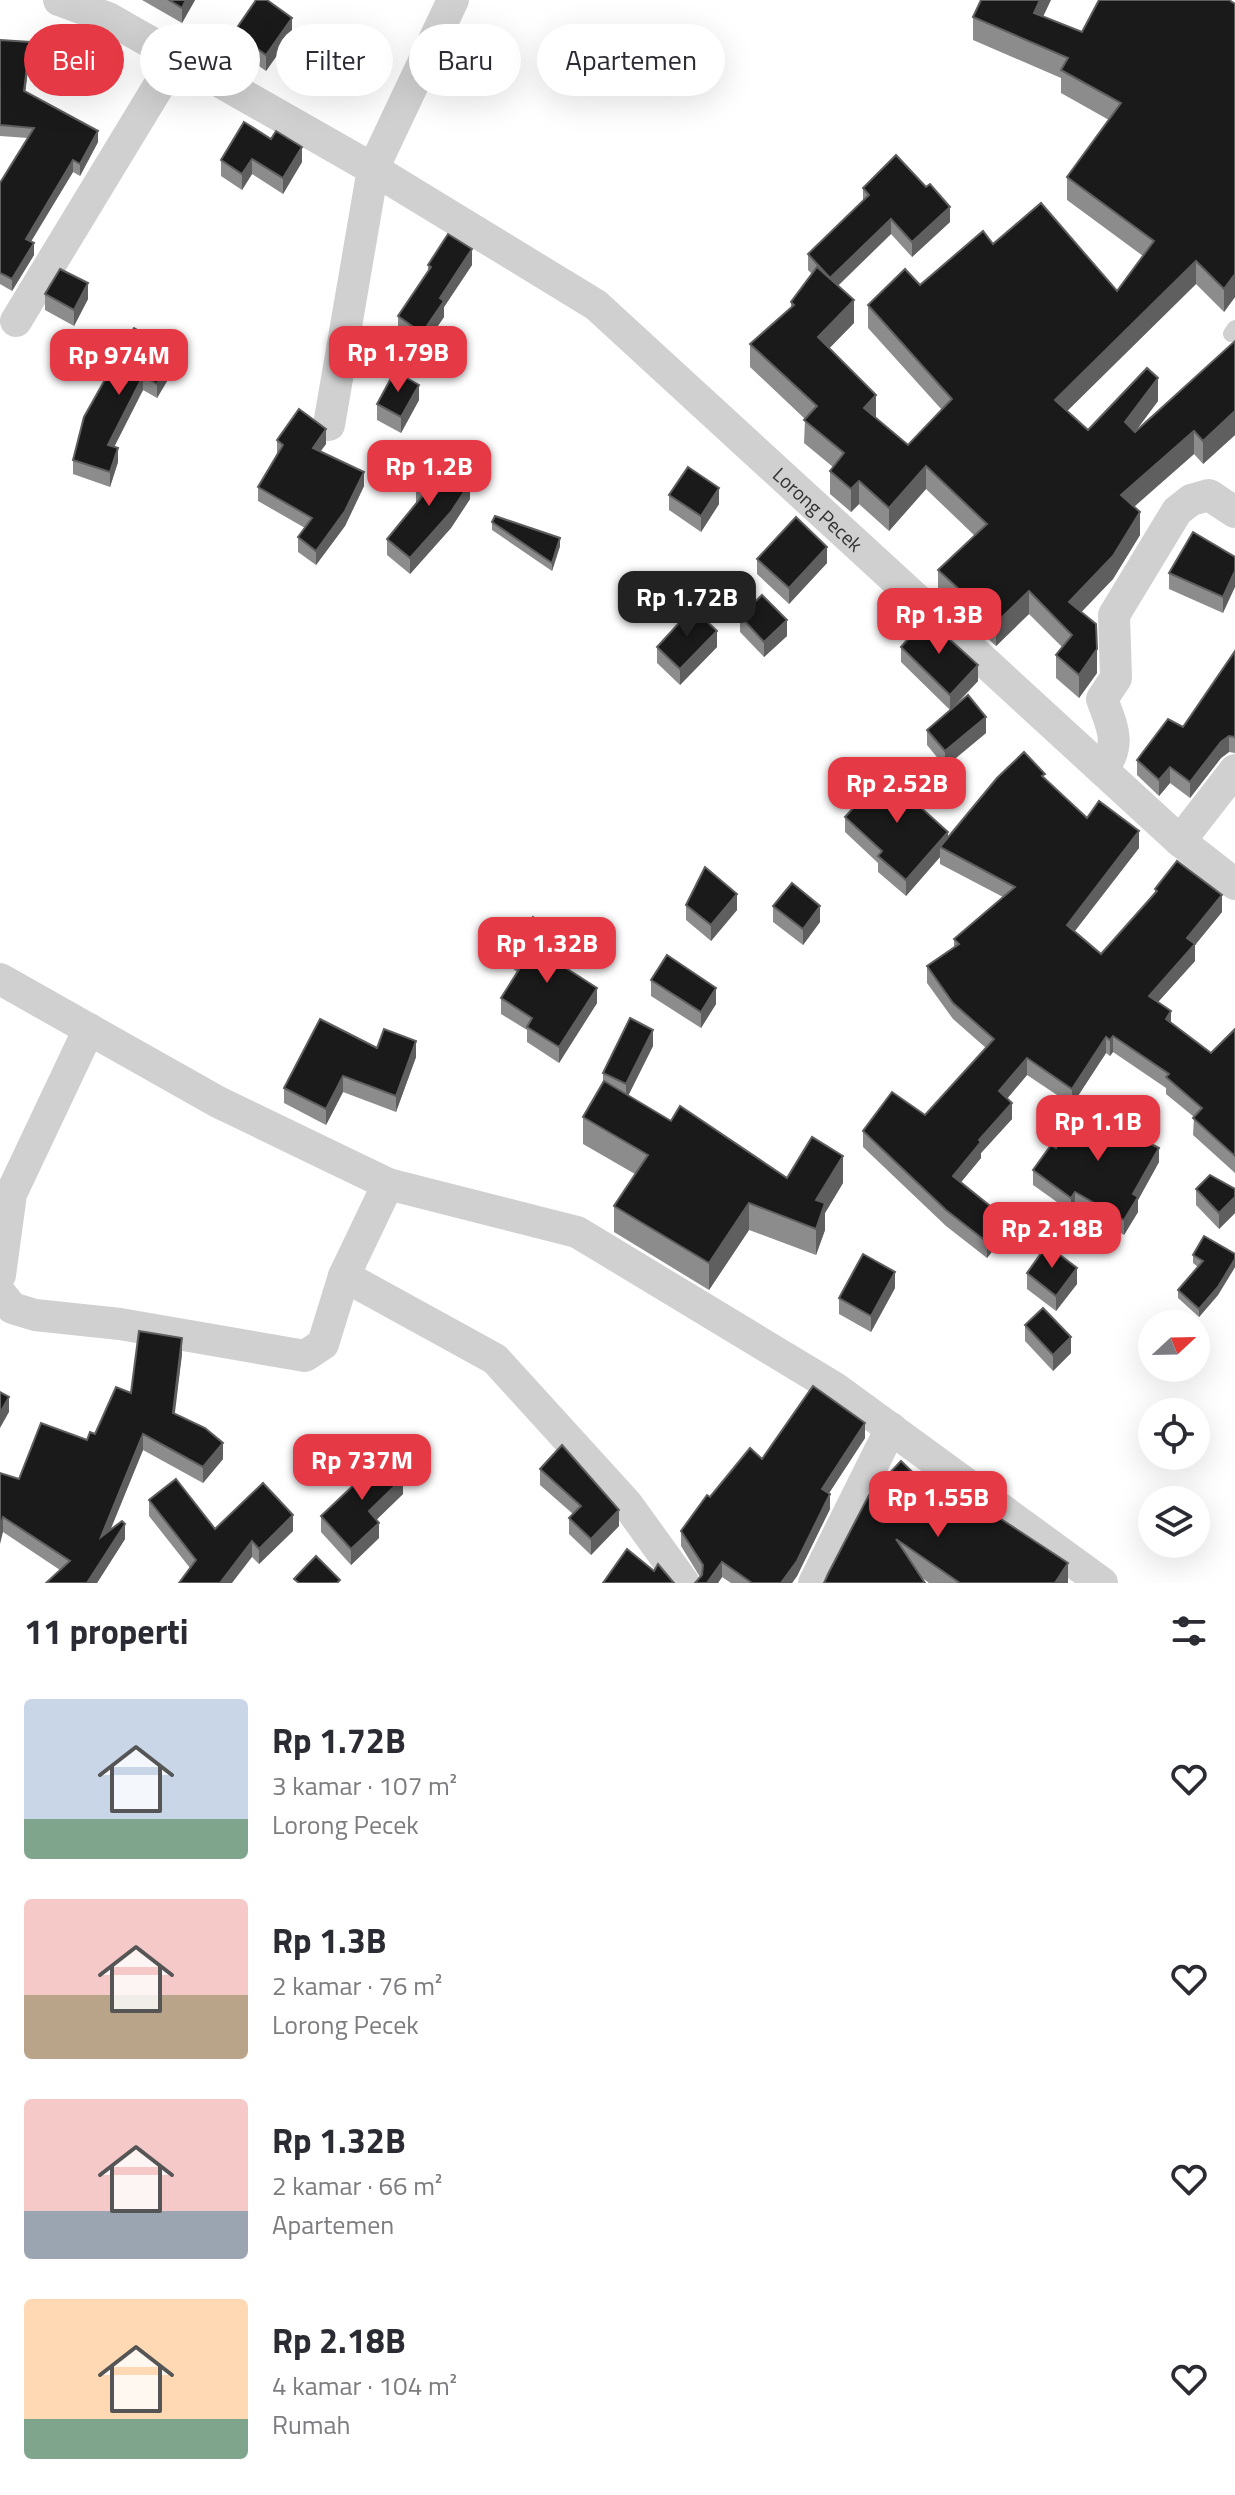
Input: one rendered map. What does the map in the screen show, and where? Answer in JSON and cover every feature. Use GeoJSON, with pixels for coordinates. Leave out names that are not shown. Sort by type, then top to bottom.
{"type":"FeatureCollection","features":[{"type":"Feature","properties":{"kind":"street","name":"Lorong Pecek"},"geometry":{"type":"LineString","coordinates":[[59,0],[108,18],[140,38]]}},
{"type":"Feature","properties":{"kind":"street"},"geometry":{"type":"LineString","coordinates":[[329,425],[373,169],[453,0]]}},
{"type":"Feature","properties":{"kind":"street"},"geometry":{"type":"LineString","coordinates":[[16,321],[153,96]]}},
{"type":"Feature","properties":{"kind":"street","name":"Lorong Pecek"},"geometry":{"type":"LineString","coordinates":[[242,96],[373,169],[580,294],[614,320],[1180,841],[1235,884]]}},
{"type":"Feature","properties":{"kind":"street"},"geometry":{"type":"LineString","coordinates":[[1103,770],[1113,755],[1116,733],[1102,699],[1116,678],[1114,615],[1177,511],[1191,500],[1209,495],[1235,512]]}},
{"type":"Feature","properties":{"kind":"street"},"geometry":{"type":"LineString","coordinates":[[1180,841],[1235,770]]}},
{"type":"Feature","properties":{"kind":"street"},"geometry":{"type":"LineString","coordinates":[[1,984],[89,1029],[218,1102],[388,1184],[577,1232],[835,1388],[1102,1583]]}},
{"type":"Feature","properties":{"kind":"street"},"geometry":{"type":"LineString","coordinates":[[0,1275],[5,1192],[89,1029]]}},
{"type":"Feature","properties":{"kind":"street"},"geometry":{"type":"LineString","coordinates":[[0,1293],[12,1308],[35,1315],[120,1324],[305,1356],[323,1344],[344,1276],[388,1184]]}},
{"type":"Feature","properties":{"kind":"street"},"geometry":{"type":"LineString","coordinates":[[344,1276],[495,1359],[627,1504],[684,1583]]}},
{"type":"Feature","properties":{"kind":"street"},"geometry":{"type":"LineString","coordinates":[[814,1583],[891,1428]]}},
{"type":"Feature","properties":{"kind":"building"},"geometry":{"type":"Polygon","coordinates":[[[169,0],[186,0],[182,8],[169,0]]]}},
{"type":"Feature","properties":{"kind":"building"},"geometry":{"type":"Polygon","coordinates":[[[256,0],[267,0],[292,18],[288,24],[276,24],[276,41],[266,55],[260,51],[260,24],[240,24],[256,0]]]}},
{"type":"Feature","properties":{"kind":"building"},"geometry":{"type":"Polygon","coordinates":[[[981,0],[1040,0],[1034,13],[1082,32],[1099,0],[1229,0],[1235,4],[1235,274],[1224,289],[1196,261],[1055,400],[1088,430],[1147,368],[1158,378],[1125,422],[1135,432],[1235,341],[1235,411],[1203,441],[1194,431],[1121,495],[1140,512],[1113,556],[1069,602],[1096,624],[1097,649],[1079,675],[1056,655],[1072,635],[1029,591],[996,623],[938,570],[987,524],[926,466],[889,508],[859,481],[851,489],[830,471],[844,453],[804,420],[817,406],[750,344],[794,305],[791,302],[817,267],[854,300],[818,337],[876,395],[864,408],[908,445],[952,399],[868,305],[905,269],[920,285],[983,231],[993,244],[1041,203],[1117,291],[1154,241],[1067,177],[1121,103],[1061,70],[1068,58],[973,17],[981,0]]]}},
{"type":"Feature","properties":{"kind":"building"},"geometry":{"type":"Polygon","coordinates":[[[0,40],[24,42],[24,96],[33,96],[98,131],[80,164],[73,160],[26,239],[34,243],[12,279],[0,273],[0,183],[34,128],[0,125],[0,40]]]}},
{"type":"Feature","properties":{"kind":"building"},"geometry":{"type":"Polygon","coordinates":[[[244,122],[271,139],[276,131],[302,147],[283,178],[252,159],[242,174],[221,160],[244,122]]]}},
{"type":"Feature","properties":{"kind":"building"},"geometry":{"type":"Polygon","coordinates":[[[896,155],[926,187],[930,184],[950,207],[912,242],[891,219],[830,278],[808,254],[869,195],[863,188],[896,155]]]}},
{"type":"Feature","properties":{"kind":"building"},"geometry":{"type":"Polygon","coordinates":[[[448,234],[472,249],[440,298],[444,301],[422,333],[398,316],[431,267],[428,265],[448,234]]]}},
{"type":"Feature","properties":{"kind":"building"},"geometry":{"type":"Polygon","coordinates":[[[60,269],[88,283],[74,310],[45,294],[60,269]]]}},
{"type":"Feature","properties":{"kind":"building"},"geometry":{"type":"Polygon","coordinates":[[[134,328],[176,352],[157,384],[143,376],[108,445],[118,448],[110,472],[73,460],[84,417],[134,328]]]}},
{"type":"Feature","properties":{"kind":"building"},"geometry":{"type":"Polygon","coordinates":[[[395,371],[419,385],[401,417],[377,404],[395,371]]]}},
{"type":"Feature","properties":{"kind":"building"},"geometry":{"type":"Polygon","coordinates":[[[299,409],[326,429],[313,448],[364,472],[345,511],[316,551],[298,537],[312,518],[258,487],[283,445],[277,440],[299,409]]]}},
{"type":"Feature","properties":{"kind":"building"},"geometry":{"type":"Polygon","coordinates":[[[434,460],[470,483],[451,512],[410,558],[387,539],[424,494],[416,489],[434,460]]]}},
{"type":"Feature","properties":{"kind":"building"},"geometry":{"type":"Polygon","coordinates":[[[688,467],[719,488],[701,516],[669,495],[688,467]]]}},
{"type":"Feature","properties":{"kind":"building"},"geometry":{"type":"Polygon","coordinates":[[[495,516],[560,538],[552,563],[492,522],[495,516]]]}},
{"type":"Feature","properties":{"kind":"building"},"geometry":{"type":"Polygon","coordinates":[[[796,517],[827,547],[789,588],[757,559],[796,517]]]}},
{"type":"Feature","properties":{"kind":"building"},"geometry":{"type":"Polygon","coordinates":[[[1193,532],[1235,557],[1235,571],[1223,597],[1169,573],[1193,532]]]}},
{"type":"Feature","properties":{"kind":"building"},"geometry":{"type":"Polygon","coordinates":[[[762,595],[787,620],[764,642],[740,616],[762,595]]]}},
{"type":"Feature","properties":{"kind":"building"},"geometry":{"type":"Polygon","coordinates":[[[693,608],[717,631],[680,669],[657,647],[693,608]]]}},
{"type":"Feature","properties":{"kind":"building"},"geometry":{"type":"Polygon","coordinates":[[[926,618],[978,665],[950,695],[901,647],[926,618]]]}},
{"type":"Feature","properties":{"kind":"building"},"geometry":{"type":"Polygon","coordinates":[[[1235,651],[1235,737],[1229,736],[1221,742],[1190,782],[1170,767],[1159,780],[1137,760],[1168,719],[1183,727],[1235,651]]]}},
{"type":"Feature","properties":{"kind":"building"},"geometry":{"type":"Polygon","coordinates":[[[968,695],[986,717],[945,751],[927,730],[968,695]]]}},
{"type":"Feature","properties":{"kind":"building"},"geometry":{"type":"Polygon","coordinates":[[[1024,752],[1045,774],[1042,776],[1087,818],[1099,801],[1139,831],[1067,925],[1101,954],[1157,891],[1155,889],[1177,861],[1222,895],[1187,938],[1195,944],[1149,996],[1171,1011],[1166,1019],[1211,1053],[1235,1029],[1235,1156],[1193,1118],[1202,1108],[1166,1077],[1169,1074],[1113,1036],[1110,1040],[1106,1037],[1072,1089],[1027,1058],[999,1091],[1012,1103],[979,1140],[981,1142],[953,1176],[1005,1218],[987,1242],[946,1210],[863,1131],[892,1092],[925,1115],[994,1039],[953,1003],[927,966],[959,944],[954,939],[1015,887],[940,847],[997,778],[1024,752]]]}},
{"type":"Feature","properties":{"kind":"building"},"geometry":{"type":"Polygon","coordinates":[[[888,770],[912,791],[908,796],[948,832],[906,880],[878,856],[882,851],[845,817],[888,770]]]}},
{"type":"Feature","properties":{"kind":"building"},"geometry":{"type":"Polygon","coordinates":[[[705,867],[737,894],[711,925],[686,905],[705,867]]]}},
{"type":"Feature","properties":{"kind":"building"},"geometry":{"type":"Polygon","coordinates":[[[792,883],[820,906],[803,929],[773,906],[792,883]]]}},
{"type":"Feature","properties":{"kind":"building"},"geometry":{"type":"Polygon","coordinates":[[[533,917],[568,939],[555,961],[597,988],[559,1047],[527,1027],[532,1018],[501,998],[525,960],[512,952],[533,917]]]}},
{"type":"Feature","properties":{"kind":"building"},"geometry":{"type":"Polygon","coordinates":[[[667,955],[716,988],[701,1012],[651,980],[667,955]]]}},
{"type":"Feature","properties":{"kind":"building"},"geometry":{"type":"Polygon","coordinates":[[[630,1018],[653,1030],[626,1084],[603,1073],[630,1018]]]}},
{"type":"Feature","properties":{"kind":"building"},"geometry":{"type":"Polygon","coordinates":[[[320,1019],[377,1048],[384,1029],[416,1041],[396,1096],[343,1076],[326,1109],[284,1088],[320,1019]]]}},
{"type":"Feature","properties":{"kind":"building"},"geometry":{"type":"Polygon","coordinates":[[[604,1081],[671,1121],[680,1106],[787,1178],[812,1137],[843,1156],[816,1200],[825,1203],[816,1229],[749,1203],[709,1263],[614,1206],[648,1155],[583,1117],[604,1081]]]}},
{"type":"Feature","properties":{"kind":"building"},"geometry":{"type":"Polygon","coordinates":[[[1078,1107],[1159,1148],[1133,1194],[1138,1197],[1124,1220],[1075,1192],[1071,1198],[1033,1170],[1051,1145],[1056,1148],[1078,1107]]]}},
{"type":"Feature","properties":{"kind":"building"},"geometry":{"type":"Polygon","coordinates":[[[1210,1175],[1235,1189],[1235,1197],[1219,1213],[1196,1189],[1210,1175]]]}},
{"type":"Feature","properties":{"kind":"building"},"geometry":{"type":"Polygon","coordinates":[[[1204,1236],[1235,1254],[1235,1259],[1218,1287],[1199,1309],[1178,1290],[1203,1261],[1193,1255],[1204,1236]]]}},
{"type":"Feature","properties":{"kind":"building"},"geometry":{"type":"Polygon","coordinates":[[[1047,1245],[1077,1268],[1056,1296],[1027,1273],[1047,1245]]]}},
{"type":"Feature","properties":{"kind":"building"},"geometry":{"type":"Polygon","coordinates":[[[863,1254],[895,1272],[871,1316],[839,1298],[863,1254]]]}},
{"type":"Feature","properties":{"kind":"building"},"geometry":{"type":"Polygon","coordinates":[[[1043,1308],[1071,1337],[1053,1355],[1025,1325],[1043,1308]]]}},
{"type":"Feature","properties":{"kind":"building"},"geometry":{"type":"Polygon","coordinates":[[[139,1331],[182,1338],[173,1413],[205,1428],[223,1443],[203,1467],[143,1434],[101,1537],[122,1521],[125,1524],[87,1583],[46,1583],[70,1561],[3,1517],[0,1528],[0,1473],[19,1479],[41,1423],[87,1440],[90,1432],[95,1434],[116,1387],[131,1393],[139,1331]]]}},
{"type":"Feature","properties":{"kind":"building"},"geometry":{"type":"Polygon","coordinates":[[[813,1386],[865,1423],[822,1489],[830,1494],[797,1561],[781,1583],[752,1583],[722,1562],[707,1583],[695,1583],[702,1575],[703,1565],[681,1531],[707,1495],[710,1497],[750,1448],[762,1459],[813,1386]]]}},
{"type":"Feature","properties":{"kind":"building"},"geometry":{"type":"Polygon","coordinates":[[[0,1392],[9,1397],[0,1413],[0,1392]]]}},
{"type":"Feature","properties":{"kind":"building"},"geometry":{"type":"Polygon","coordinates":[[[562,1445],[619,1510],[591,1539],[569,1518],[581,1506],[540,1469],[562,1445]]]}},
{"type":"Feature","properties":{"kind":"building"},"geometry":{"type":"Polygon","coordinates":[[[379,1454],[403,1478],[369,1511],[379,1523],[351,1549],[321,1516],[358,1481],[354,1477],[379,1454]]]}},
{"type":"Feature","properties":{"kind":"building"},"geometry":{"type":"Polygon","coordinates":[[[901,1461],[942,1501],[955,1481],[1001,1513],[998,1517],[1068,1563],[1055,1583],[960,1583],[896,1539],[925,1583],[824,1583],[869,1495],[901,1461]]]}},
{"type":"Feature","properties":{"kind":"building"},"geometry":{"type":"Polygon","coordinates":[[[176,1479],[215,1529],[263,1483],[293,1515],[259,1549],[252,1541],[220,1583],[179,1583],[196,1560],[149,1500],[176,1479]]]}},
{"type":"Feature","properties":{"kind":"building"},"geometry":{"type":"Polygon","coordinates":[[[627,1549],[654,1571],[658,1564],[674,1583],[603,1583],[627,1549]]]}},
{"type":"Feature","properties":{"kind":"building"},"geometry":{"type":"Polygon","coordinates":[[[316,1556],[340,1580],[337,1583],[299,1583],[294,1579],[316,1556]]]}}]}
